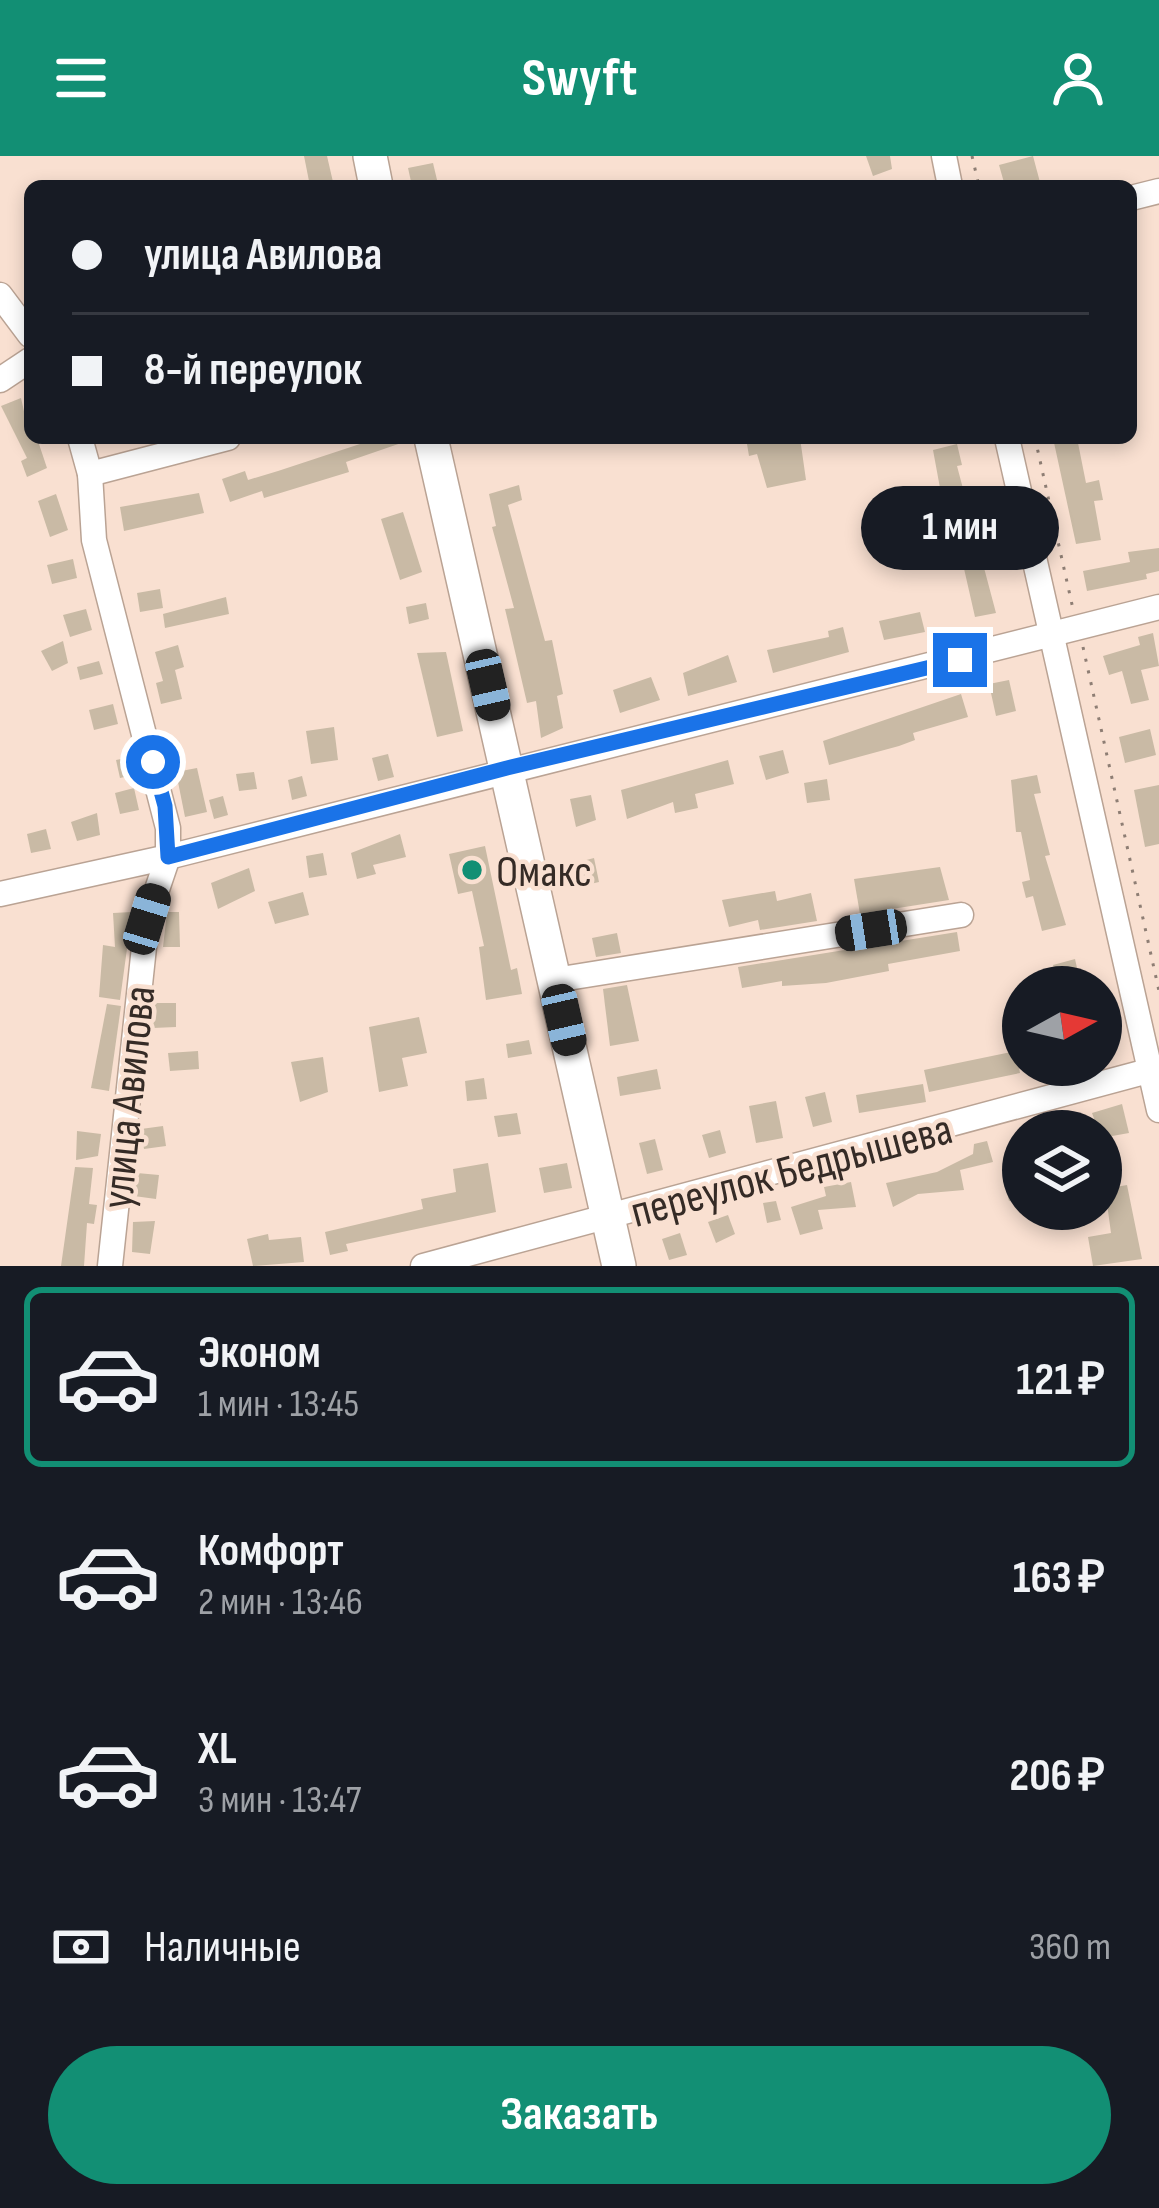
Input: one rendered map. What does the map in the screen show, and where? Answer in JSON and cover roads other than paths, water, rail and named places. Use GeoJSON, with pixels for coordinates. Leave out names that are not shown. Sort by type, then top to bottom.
{"type":"FeatureCollection","features":[{"type":"Feature","properties":{"kind":"main road"},"geometry":{"type":"LineString","coordinates":[[432,444],[619,1266]]}},
{"type":"Feature","properties":{"kind":"street"},"geometry":{"type":"LineString","coordinates":[[0,295],[24,327]]}},
{"type":"Feature","properties":{"kind":"street","name":"улица Авилова"},"geometry":{"type":"LineString","coordinates":[[82,444],[94,540],[165,806],[168,857],[147,919],[110,1266]]}},
{"type":"Feature","properties":{"kind":"street"},"geometry":{"type":"LineString","coordinates":[[89,474],[205,444]]}},
{"type":"Feature","properties":{"kind":"street"},"geometry":{"type":"LineString","coordinates":[[1007,444],[1154,1069],[1159,1110]]}},
{"type":"Feature","properties":{"kind":"street"},"geometry":{"type":"LineString","coordinates":[[0,893],[168,857],[507,768],[1051,638],[1159,607]]}},
{"type":"Feature","properties":{"kind":"street"},"geometry":{"type":"LineString","coordinates":[[555,980],[961,915]]}},
{"type":"Feature","properties":{"kind":"street","name":"переулок Бедрышева"},"geometry":{"type":"LineString","coordinates":[[423,1266],[1154,1069]]}},
{"type":"Feature","properties":{"kind":"place","name":"Омакс"},"geometry":{"type":"Point","coordinates":[472,870]}}]}
